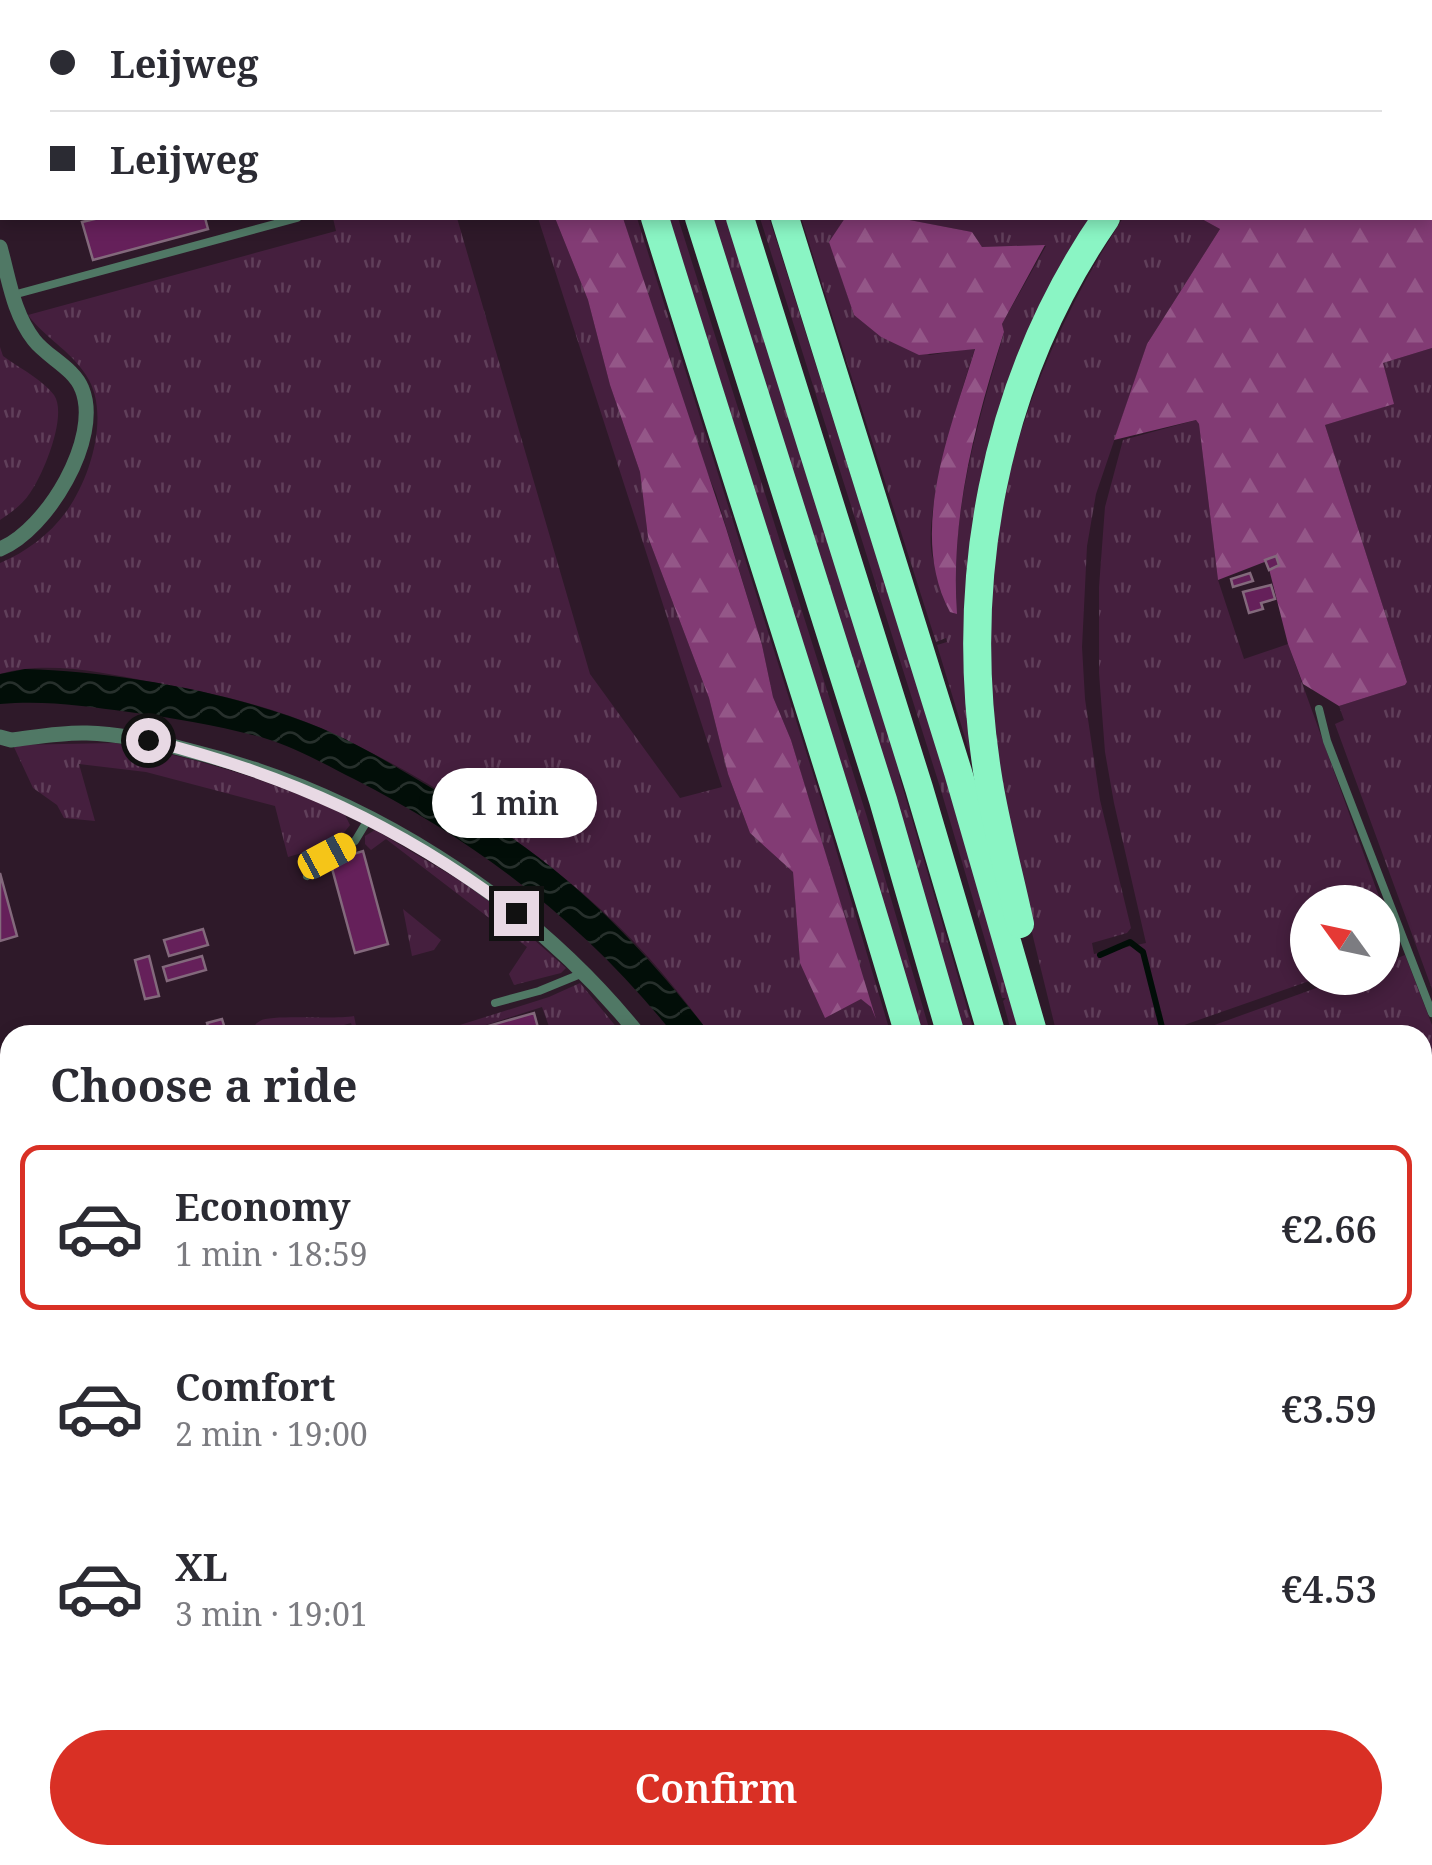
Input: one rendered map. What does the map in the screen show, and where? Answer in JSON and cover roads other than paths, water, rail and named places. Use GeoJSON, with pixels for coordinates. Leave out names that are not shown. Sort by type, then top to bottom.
{"type":"FeatureCollection","features":[{"type":"Feature","properties":{"kind":"highway"},"geometry":{"type":"LineString","coordinates":[[656,220],[736,484],[845,814],[906,1025]]}},
{"type":"Feature","properties":{"kind":"highway"},"geometry":{"type":"LineString","coordinates":[[700,220],[883,800],[948,1025]]}},
{"type":"Feature","properties":{"kind":"highway"},"geometry":{"type":"LineString","coordinates":[[741,220],[920,788],[989,1025]]}},
{"type":"Feature","properties":{"kind":"highway"},"geometry":{"type":"LineString","coordinates":[[786,220],[958,772],[1031,1025]]}},
{"type":"Feature","properties":{"kind":"highway"},"geometry":{"type":"LineString","coordinates":[[1023,996],[1020,923],[989,784],[981,715],[976,640],[983,540],[1006,428],[1030,358],[1067,282],[1105,220]]}},
{"type":"Feature","properties":{"kind":"street"},"geometry":{"type":"LineString","coordinates":[[0,247],[17,313],[37,344],[80,384],[86,401],[85,423],[66,480],[54,502],[26,532],[0,549]]}},
{"type":"Feature","properties":{"kind":"street"},"geometry":{"type":"LineString","coordinates":[[0,737],[11,740],[82,732],[148,740],[284,780],[368,818],[410,840],[488,892],[583,973],[630,1025]]}},
{"type":"Feature","properties":{"kind":"lane"},"geometry":{"type":"LineString","coordinates":[[13,295],[290,220]]}},
{"type":"Feature","properties":{"kind":"lane"},"geometry":{"type":"LineString","coordinates":[[1318,709],[1432,1013]]}},
{"type":"Feature","properties":{"kind":"lane"},"geometry":{"type":"LineString","coordinates":[[307,876],[314,860],[355,841],[368,818]]}},
{"type":"Feature","properties":{"kind":"lane"},"geometry":{"type":"LineString","coordinates":[[494,1003],[583,973]]}},
{"type":"Feature","properties":{"kind":"water"},"geometry":{"type":"Polygon","coordinates":[[[25,669],[99,674],[176,686],[287,715],[365,749],[503,832],[568,881],[644,954],[703,1025],[666,1025],[605,958],[487,859],[400,804],[310,757],[247,734],[163,717],[81,706],[0,704],[0,674],[25,669]]]}},
{"type":"Feature","properties":{"kind":"waterway"},"geometry":{"type":"LineString","coordinates":[[1100,955],[1130,942],[1143,952],[1161,1025]]}}]}
